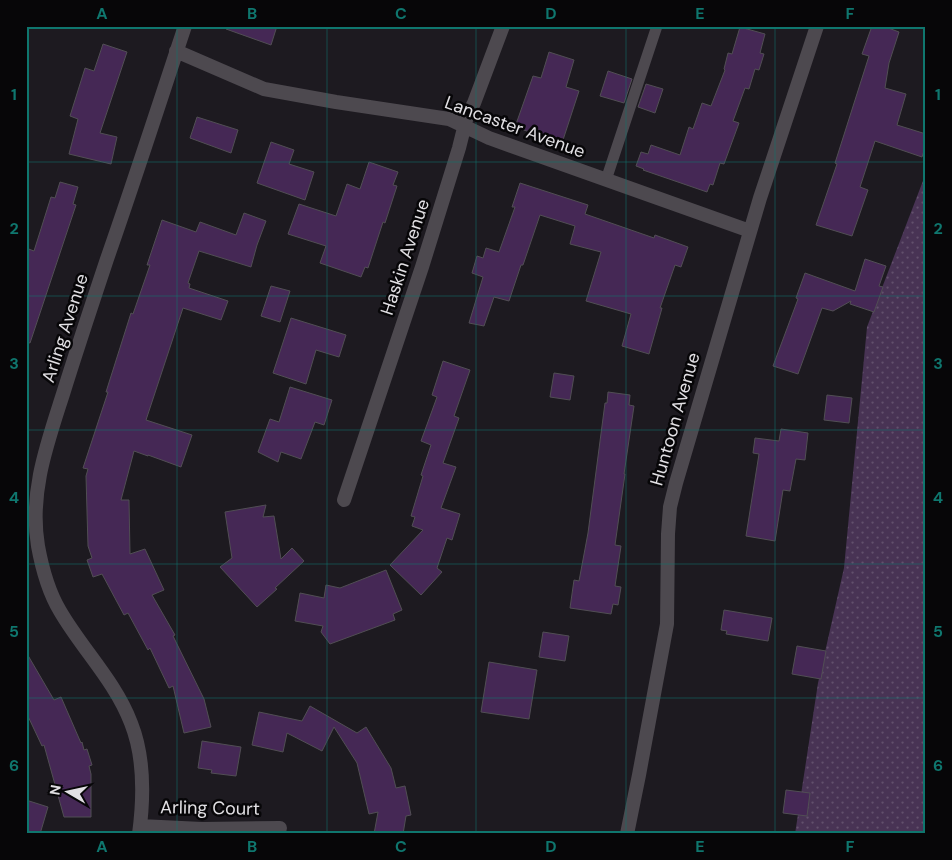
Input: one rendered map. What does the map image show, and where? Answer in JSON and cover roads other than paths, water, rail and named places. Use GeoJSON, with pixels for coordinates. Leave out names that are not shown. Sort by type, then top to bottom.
{"type":"FeatureCollection","features":[{"type":"Feature","properties":{"kind":"street","name":"Arling Avenue"},"geometry":{"type":"LineString","coordinates":[[140,830],[142,763],[137,740],[132,724],[120,699],[59,610],[49,589],[38,544],[36,496],[42,463],[83,330],[185,26]]}},
{"type":"Feature","properties":{"kind":"street","name":"Haskin Avenue"},"geometry":{"type":"LineString","coordinates":[[344,500],[422,266],[459,148],[464,126],[503,26]]}},
{"type":"Feature","properties":{"kind":"street","name":"Huntoon Avenue"},"geometry":{"type":"LineString","coordinates":[[626,834],[667,624],[668,534],[672,499],[690,431],[760,198],[817,26]]}},
{"type":"Feature","properties":{"kind":"street","name":"Lancaster Avenue"},"geometry":{"type":"LineString","coordinates":[[176,51],[264,88],[336,102],[449,119],[489,138],[750,231]]}},
{"type":"Feature","properties":{"kind":"street","name":"Arling Court"},"geometry":{"type":"LineString","coordinates":[[140,830],[280,828]]}},
{"type":"Feature","properties":{"kind":"lane"},"geometry":{"type":"LineString","coordinates":[[606,180],[656,26]]}}]}
